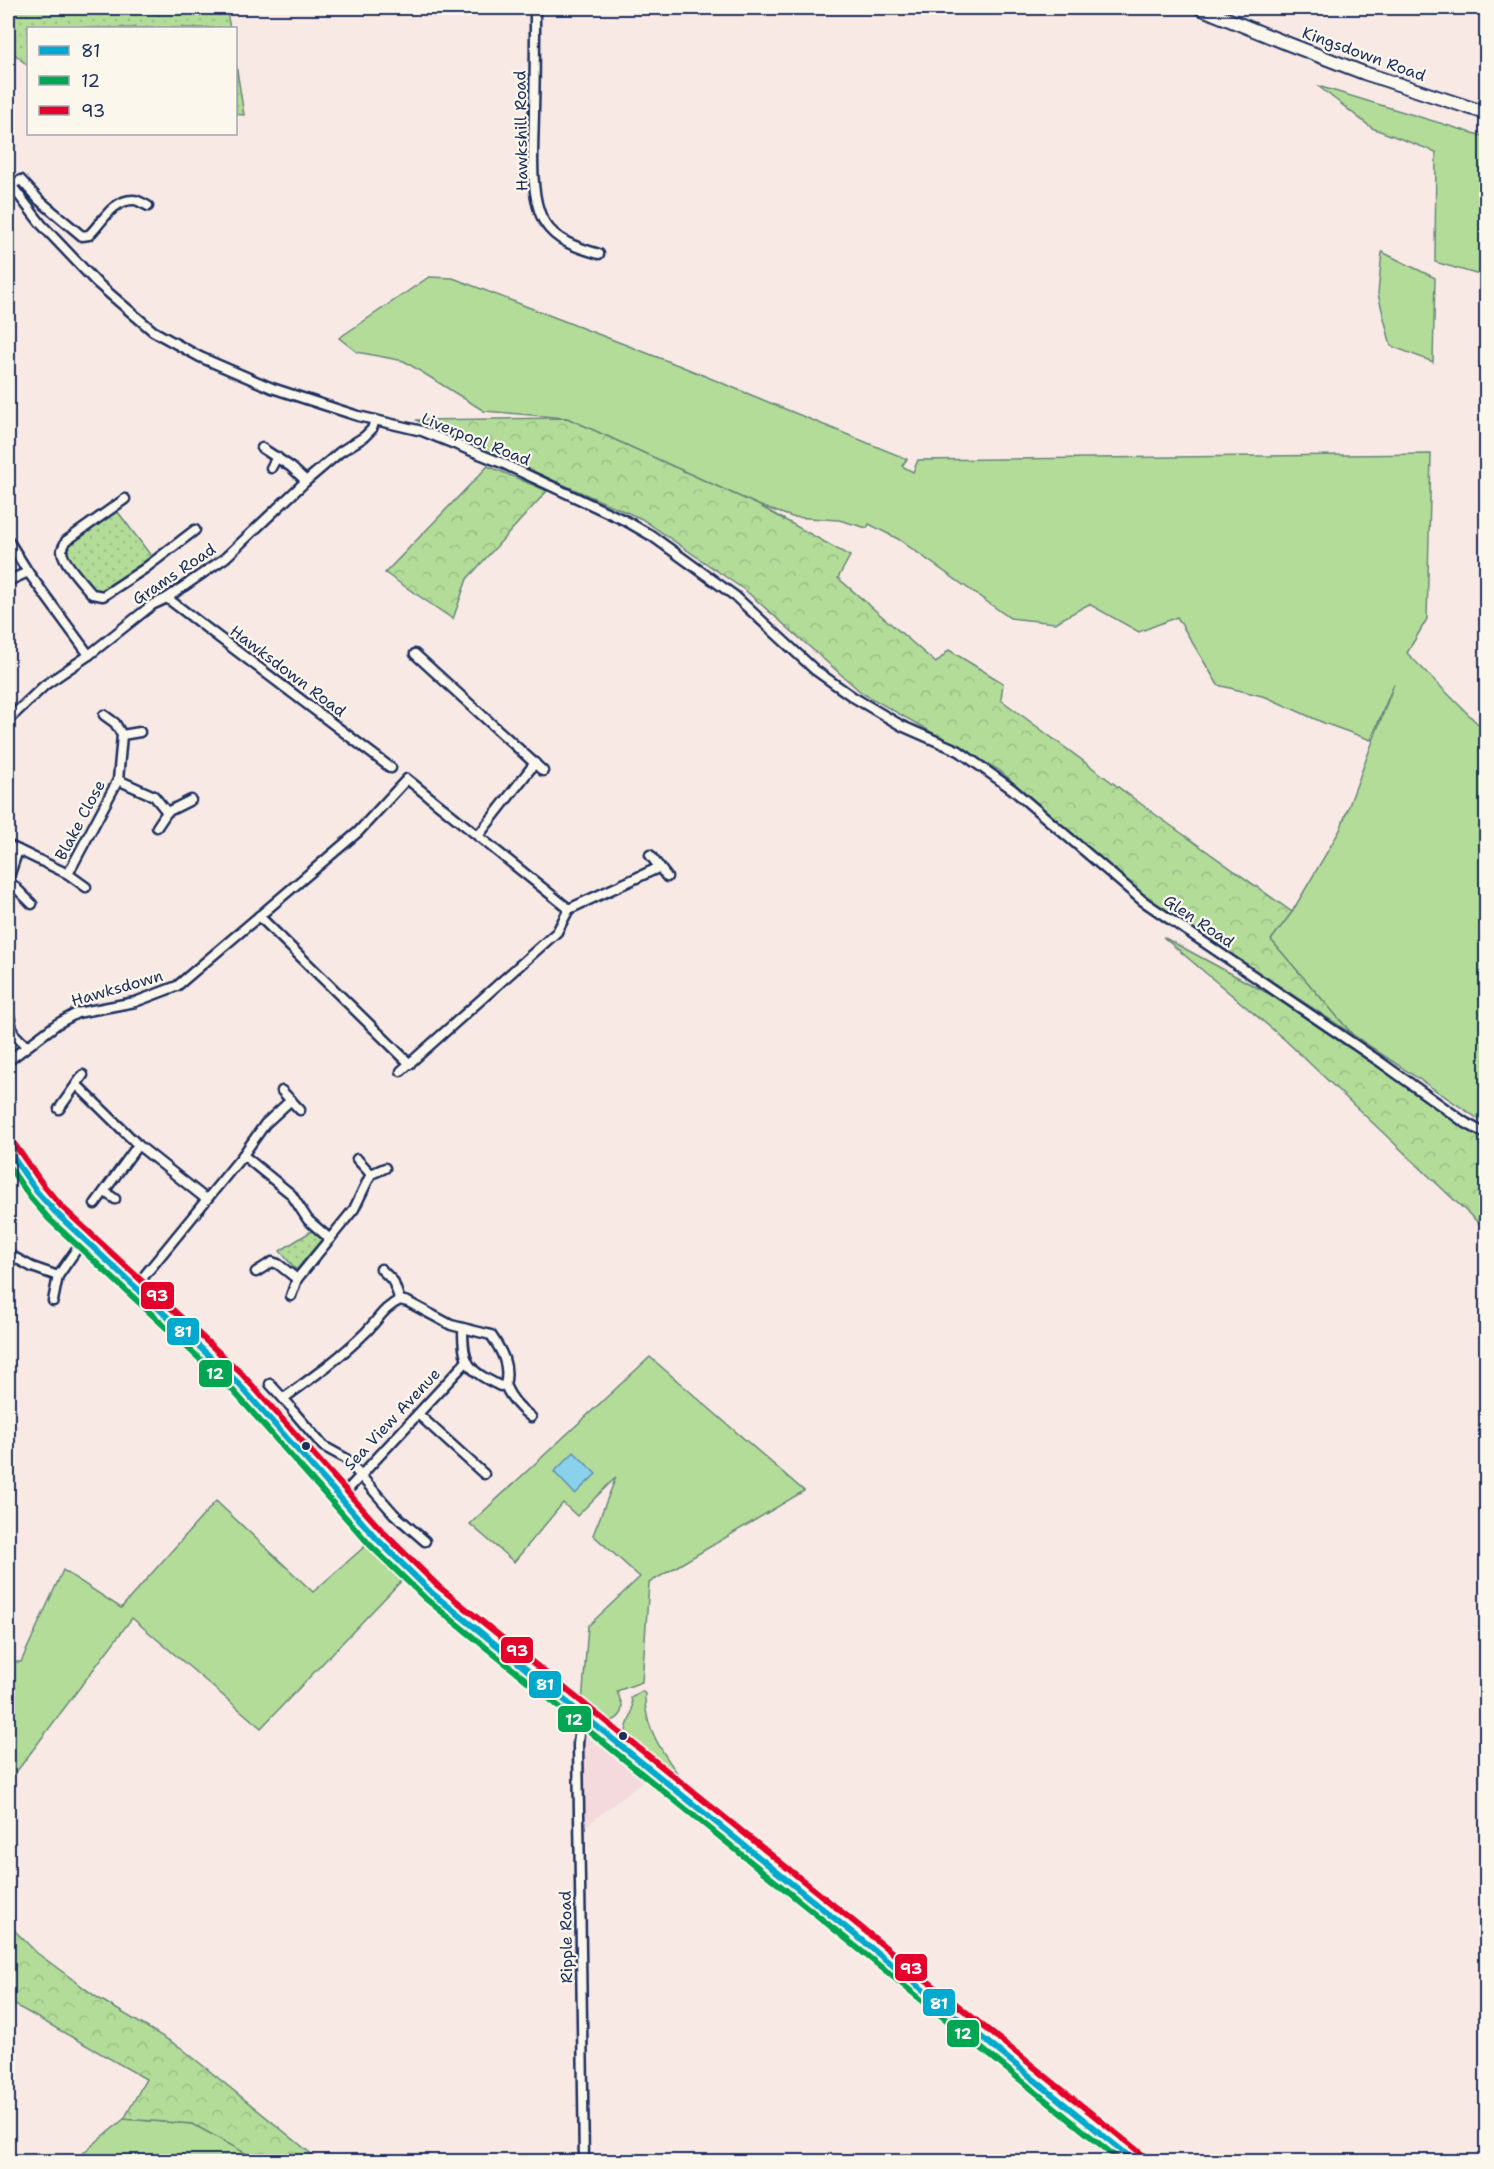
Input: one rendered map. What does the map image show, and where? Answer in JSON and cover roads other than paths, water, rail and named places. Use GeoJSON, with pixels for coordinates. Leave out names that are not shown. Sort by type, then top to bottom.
{"type":"FeatureCollection","features":[{"type":"Feature","properties":{"kind":"main road","name":"Kingsdown Road"},"geometry":{"type":"LineString","coordinates":[[1200,8],[1364,73],[1486,113]]}},
{"type":"Feature","properties":{"kind":"main road"},"geometry":{"type":"LineString","coordinates":[[8,1150],[37,1192],[83,1240],[136,1286],[241,1386],[388,1551],[432,1593],[1137,2162]]}},
{"type":"Feature","properties":{"kind":"street","name":"Hawkshill Road"},"geometry":{"type":"LineString","coordinates":[[535,8],[533,184],[541,217],[558,237],[576,247],[600,254]]}},
{"type":"Feature","properties":{"kind":"street"},"geometry":{"type":"LineString","coordinates":[[9,183],[21,180],[39,200],[82,236],[89,235],[111,210],[126,202],[135,200],[148,206]]}},
{"type":"Feature","properties":{"kind":"street","name":"Liverpool Road"},"geometry":{"type":"LineString","coordinates":[[9,183],[41,224],[96,282],[153,331],[200,357],[272,388],[422,432],[502,463],[626,520],[735,596],[815,669],[853,697],[902,726]]}},
{"type":"Feature","properties":{"kind":"street","name":"Grams Road"},"geometry":{"type":"LineString","coordinates":[[8,720],[45,685],[89,655],[152,605],[167,598],[225,558],[306,481],[340,452],[364,437],[372,429],[375,420]]}},
{"type":"Feature","properties":{"kind":"street"},"geometry":{"type":"LineString","coordinates":[[262,448],[291,467],[306,481]]}},
{"type":"Feature","properties":{"kind":"street"},"geometry":{"type":"LineString","coordinates":[[271,468],[277,457]]}},
{"type":"Feature","properties":{"kind":"street"},"geometry":{"type":"LineString","coordinates":[[125,500],[66,541],[62,550],[76,575],[92,594],[103,596],[150,565],[195,530]]}},
{"type":"Feature","properties":{"kind":"street"},"geometry":{"type":"LineString","coordinates":[[8,540],[28,572],[89,655]]}},
{"type":"Feature","properties":{"kind":"street"},"geometry":{"type":"LineString","coordinates":[[8,581],[28,572]]}},
{"type":"Feature","properties":{"kind":"street","name":"Hawksdown Road"},"geometry":{"type":"LineString","coordinates":[[167,598],[391,768]]}},
{"type":"Feature","properties":{"kind":"street"},"geometry":{"type":"LineString","coordinates":[[415,654],[543,771]]}},
{"type":"Feature","properties":{"kind":"street"},"geometry":{"type":"LineString","coordinates":[[104,715],[115,723],[122,735],[140,732]]}},
{"type":"Feature","properties":{"kind":"street","name":"Glen Road"},"geometry":{"type":"LineString","coordinates":[[902,726],[959,751],[1012,789],[1143,901],[1379,1061],[1464,1122],[1486,1134]]}},
{"type":"Feature","properties":{"kind":"street","name":"Blake Close"},"geometry":{"type":"LineString","coordinates":[[68,874],[118,780],[122,735]]}},
{"type":"Feature","properties":{"kind":"street"},"geometry":{"type":"LineString","coordinates":[[478,836],[535,763]]}},
{"type":"Feature","properties":{"kind":"street","name":"Hawksdown"},"geometry":{"type":"LineString","coordinates":[[8,1061],[26,1046],[77,1013],[135,1002],[177,986],[358,832],[407,779],[569,909]]}},
{"type":"Feature","properties":{"kind":"street","name":"Blake Close"},"geometry":{"type":"LineString","coordinates":[[118,780],[154,796],[167,812]]}},
{"type":"Feature","properties":{"kind":"street"},"geometry":{"type":"LineString","coordinates":[[157,827],[167,812],[191,800]]}},
{"type":"Feature","properties":{"kind":"street","name":"Blake Close"},"geometry":{"type":"LineString","coordinates":[[8,845],[68,874],[86,887]]}},
{"type":"Feature","properties":{"kind":"street"},"geometry":{"type":"LineString","coordinates":[[18,850],[8,880],[32,904]]}},
{"type":"Feature","properties":{"kind":"street"},"geometry":{"type":"LineString","coordinates":[[650,855],[667,877]]}},
{"type":"Feature","properties":{"kind":"street"},"geometry":{"type":"LineString","coordinates":[[401,1071],[557,932],[569,909],[660,867]]}},
{"type":"Feature","properties":{"kind":"street"},"geometry":{"type":"LineString","coordinates":[[259,916],[410,1064]]}},
{"type":"Feature","properties":{"kind":"street"},"geometry":{"type":"LineString","coordinates":[[8,1011],[13,1033],[26,1046]]}},
{"type":"Feature","properties":{"kind":"street"},"geometry":{"type":"LineString","coordinates":[[59,1109],[83,1075]]}},
{"type":"Feature","properties":{"kind":"street"},"geometry":{"type":"LineString","coordinates":[[77,1085],[138,1145],[206,1199]]}},
{"type":"Feature","properties":{"kind":"street"},"geometry":{"type":"LineString","coordinates":[[282,1090],[300,1110]]}},
{"type":"Feature","properties":{"kind":"street"},"geometry":{"type":"LineString","coordinates":[[136,1286],[243,1155],[265,1124],[291,1100]]}},
{"type":"Feature","properties":{"kind":"street"},"geometry":{"type":"LineString","coordinates":[[95,1204],[138,1145]]}},
{"type":"Feature","properties":{"kind":"street"},"geometry":{"type":"LineString","coordinates":[[243,1155],[291,1194],[308,1220],[330,1239]]}},
{"type":"Feature","properties":{"kind":"street"},"geometry":{"type":"LineString","coordinates":[[357,1159],[371,1174]]}},
{"type":"Feature","properties":{"kind":"street"},"geometry":{"type":"LineString","coordinates":[[291,1296],[297,1279],[354,1209],[371,1174],[385,1168]]}},
{"type":"Feature","properties":{"kind":"street"},"geometry":{"type":"LineString","coordinates":[[105,1192],[115,1199]]}},
{"type":"Feature","properties":{"kind":"street"},"geometry":{"type":"LineString","coordinates":[[53,1301],[57,1276],[83,1240]]}},
{"type":"Feature","properties":{"kind":"street"},"geometry":{"type":"LineString","coordinates":[[8,1254],[32,1267],[57,1276]]}},
{"type":"Feature","properties":{"kind":"street"},"geometry":{"type":"LineString","coordinates":[[256,1272],[272,1262],[297,1279]]}},
{"type":"Feature","properties":{"kind":"street"},"geometry":{"type":"LineString","coordinates":[[381,1269],[393,1281],[400,1300]]}},
{"type":"Feature","properties":{"kind":"street"},"geometry":{"type":"LineString","coordinates":[[284,1398],[334,1360],[368,1330],[384,1309],[400,1300],[451,1325],[491,1335],[504,1354],[507,1378],[505,1385],[509,1394],[531,1417]]}},
{"type":"Feature","properties":{"kind":"street"},"geometry":{"type":"LineString","coordinates":[[463,1328],[464,1350],[471,1369],[483,1378],[500,1386],[505,1385]]}},
{"type":"Feature","properties":{"kind":"street","name":"Sea View Avenue"},"geometry":{"type":"LineString","coordinates":[[340,1498],[467,1361]]}},
{"type":"Feature","properties":{"kind":"street"},"geometry":{"type":"LineString","coordinates":[[270,1384],[323,1446],[345,1458],[359,1477],[394,1514],[426,1541]]}},
{"type":"Feature","properties":{"kind":"street"},"geometry":{"type":"LineString","coordinates":[[418,1414],[484,1474]]}},
{"type":"Feature","properties":{"kind":"street","name":"Ripple Road"},"geometry":{"type":"LineString","coordinates":[[581,1712],[578,1743],[584,2162]]}},
{"type":"Feature","properties":{"kind":"water"},"geometry":{"type":"Polygon","coordinates":[[[574,1452],[596,1474],[575,1494],[554,1472],[574,1452]]]}}]}
